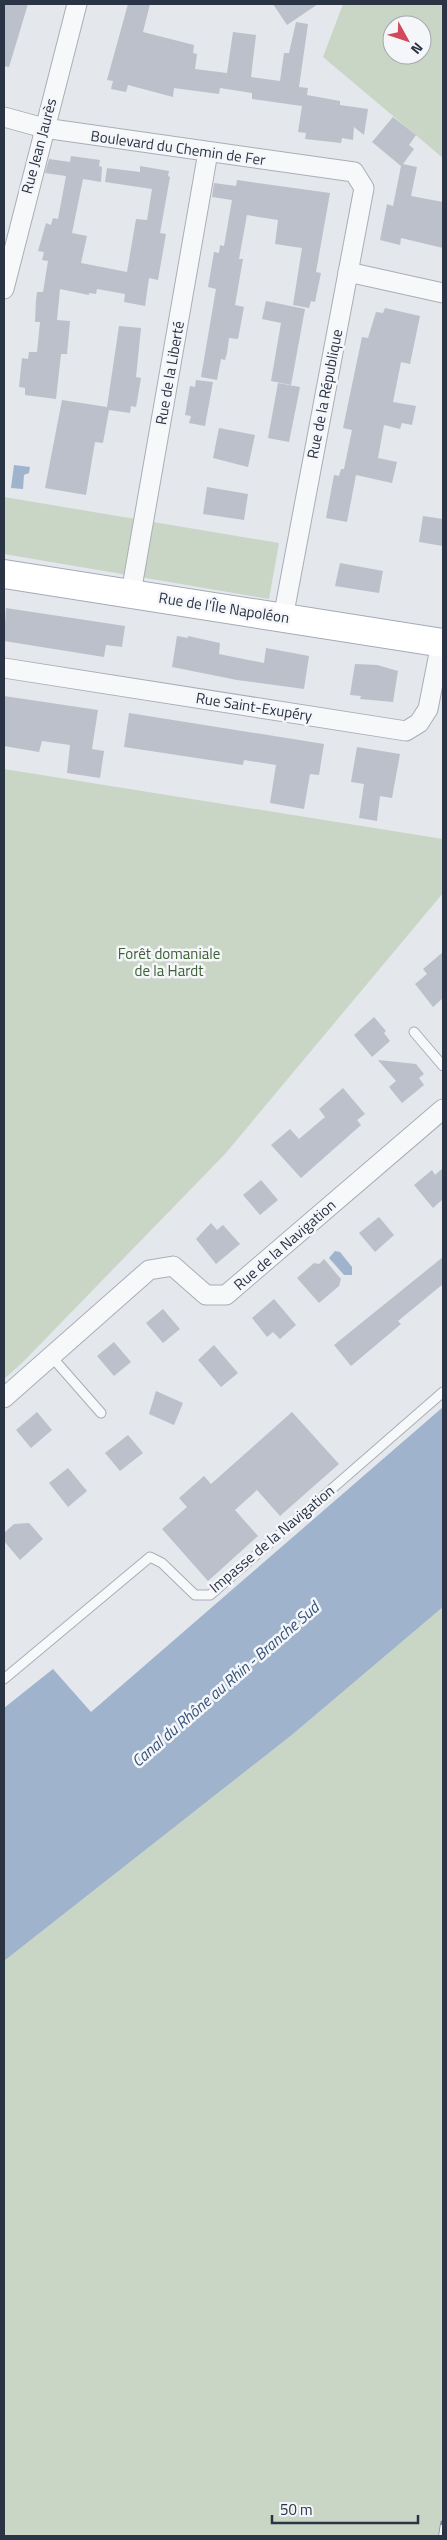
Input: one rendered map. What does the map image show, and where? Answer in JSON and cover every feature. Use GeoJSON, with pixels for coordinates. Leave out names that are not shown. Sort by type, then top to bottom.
{"type":"FeatureCollection","features":[{"type":"Feature","properties":{"kind":"main road","name":"Rue de l'Île Napoléon"},"geometry":{"type":"LineString","coordinates":[[4,574],[442,643]]}},
{"type":"Feature","properties":{"kind":"street","name":"Rue Jean Jaurès"},"geometry":{"type":"LineString","coordinates":[[4,289],[77,4]]}},
{"type":"Feature","properties":{"kind":"street","name":"Boulevard du Chemin de Fer"},"geometry":{"type":"LineString","coordinates":[[4,117],[44,128],[354,172]]}},
{"type":"Feature","properties":{"kind":"street","name":"Rue de la Liberté"},"geometry":{"type":"LineString","coordinates":[[132,593],[208,152]]}},
{"type":"Feature","properties":{"kind":"street","name":"Rue de la République"},"geometry":{"type":"LineString","coordinates":[[283,618],[364,188],[354,172]]}},
{"type":"Feature","properties":{"kind":"street"},"geometry":{"type":"LineString","coordinates":[[348,272],[443,293]]}},
{"type":"Feature","properties":{"kind":"street","name":"Rue Saint-Exupéry"},"geometry":{"type":"LineString","coordinates":[[4,668],[406,731],[419,723],[428,709],[442,643]]}},
{"type":"Feature","properties":{"kind":"street","name":"Rue de la Navigation"},"geometry":{"type":"LineString","coordinates":[[4,1398],[150,1270],[173,1266],[206,1295],[226,1295],[443,1109]]}},
{"type":"Feature","properties":{"kind":"lane"},"geometry":{"type":"LineString","coordinates":[[414,1032],[443,1066]]}},
{"type":"Feature","properties":{"kind":"lane"},"geometry":{"type":"LineString","coordinates":[[51,1356],[101,1413]]}},
{"type":"Feature","properties":{"kind":"lane","name":"Impasse de la Navigation"},"geometry":{"type":"LineString","coordinates":[[4,1679],[150,1557],[162,1562],[195,1595],[210,1595],[443,1392]]}},
{"type":"Feature","properties":{"kind":"green space"},"geometry":{"type":"Polygon","coordinates":[[[343,4],[443,4],[443,158],[323,57],[343,4]]]}},
{"type":"Feature","properties":{"kind":"green space"},"geometry":{"type":"Polygon","coordinates":[[[4,497],[279,543],[269,599],[4,554],[4,497]]]}},
{"type":"Feature","properties":{"kind":"green space","name":"Forêt domaniale de la Hardt"},"geometry":{"type":"Polygon","coordinates":[[[4,769],[443,839],[443,893],[225,1154],[22,1363],[4,1379],[4,769]]]}},
{"type":"Feature","properties":{"kind":"green space"},"geometry":{"type":"Polygon","coordinates":[[[443,1607],[443,2536],[4,2536],[4,1961],[293,1734],[443,1607]]]}},
{"type":"Feature","properties":{"kind":"water"},"geometry":{"type":"Polygon","coordinates":[[[14,465],[30,467],[29,473],[24,475],[23,489],[11,488],[14,465]]]}},
{"type":"Feature","properties":{"kind":"water"},"geometry":{"type":"Polygon","coordinates":[[[335,1251],[340,1252],[352,1267],[352,1275],[344,1275],[329,1258],[335,1251]]]}},
{"type":"Feature","properties":{"kind":"water","name":"Canal du Rhône au Rhin - Branche Sud"},"geometry":{"type":"Polygon","coordinates":[[[443,1407],[443,1607],[293,1734],[4,1961],[4,1708],[53,1669],[91,1712],[443,1407]]]}},
{"type":"Feature","properties":{"kind":"building"},"geometry":{"type":"Polygon","coordinates":[[[4,4],[28,4],[9,67],[4,66],[4,4]]]}},
{"type":"Feature","properties":{"kind":"building"},"geometry":{"type":"Polygon","coordinates":[[[128,4],[150,4],[143,32],[194,45],[193,53],[197,54],[195,69],[227,73],[233,32],[256,35],[251,77],[280,81],[284,53],[289,53],[296,22],[308,24],[299,87],[308,88],[307,95],[340,101],[340,105],[368,109],[364,135],[354,127],[353,140],[342,138],[341,143],[305,139],[306,133],[298,132],[302,106],[252,99],[252,93],[220,88],[219,94],[174,88],[173,97],[128,85],[126,92],[111,89],[113,81],[107,80],[128,4]]]}},
{"type":"Feature","properties":{"kind":"building"},"geometry":{"type":"Polygon","coordinates":[[[273,4],[318,4],[287,25],[273,4]]]}},
{"type":"Feature","properties":{"kind":"building"},"geometry":{"type":"Polygon","coordinates":[[[393,117],[416,135],[409,145],[414,149],[403,164],[417,167],[411,196],[443,202],[443,248],[401,238],[400,245],[380,240],[387,204],[393,206],[401,166],[372,142],[393,117]]]}},
{"type":"Feature","properties":{"kind":"building"},"geometry":{"type":"Polygon","coordinates":[[[71,156],[100,160],[99,166],[102,167],[101,182],[83,179],[72,233],[87,236],[81,263],[127,272],[136,219],[147,220],[152,189],[105,182],[107,168],[140,172],[140,166],[169,171],[168,176],[170,177],[160,233],[166,234],[158,280],[149,278],[145,306],[124,302],[125,294],[97,289],[96,294],[89,293],[89,295],[60,289],[57,320],[70,321],[67,354],[61,354],[56,399],[25,395],[25,388],[19,387],[22,358],[28,359],[29,352],[37,352],[40,322],[35,322],[36,300],[37,292],[43,292],[48,261],[42,260],[44,252],[38,251],[46,223],[51,225],[53,218],[58,219],[66,176],[45,173],[49,159],[70,162],[71,156]]]}},
{"type":"Feature","properties":{"kind":"building"},"geometry":{"type":"Polygon","coordinates":[[[237,180],[330,193],[316,272],[321,273],[315,302],[311,301],[309,308],[293,305],[302,248],[275,244],[278,220],[247,215],[239,259],[243,259],[235,305],[244,307],[238,339],[229,338],[225,360],[221,359],[217,380],[201,377],[216,289],[208,287],[214,252],[219,253],[220,245],[224,246],[232,200],[212,197],[214,183],[236,186],[237,180]]]}},
{"type":"Feature","properties":{"kind":"building"},"geometry":{"type":"Polygon","coordinates":[[[266,301],[305,309],[291,385],[271,381],[281,323],[262,319],[266,301]]]}},
{"type":"Feature","properties":{"kind":"building"},"geometry":{"type":"Polygon","coordinates":[[[385,308],[420,316],[410,364],[401,362],[393,402],[416,406],[412,425],[402,423],[400,429],[384,425],[378,458],[397,462],[392,483],[356,475],[347,522],[326,518],[334,475],[339,476],[341,469],[344,469],[352,430],[343,428],[362,337],[368,338],[376,312],[383,313],[385,308]]]}},
{"type":"Feature","properties":{"kind":"building"},"geometry":{"type":"Polygon","coordinates":[[[119,326],[141,328],[136,377],[141,378],[136,407],[131,406],[130,413],[109,410],[103,443],[95,442],[86,495],[45,488],[62,400],[107,407],[119,326]]]}},
{"type":"Feature","properties":{"kind":"building"},"geometry":{"type":"Polygon","coordinates":[[[196,380],[213,382],[205,426],[189,423],[191,416],[185,415],[190,386],[195,387],[196,380]]]}},
{"type":"Feature","properties":{"kind":"building"},"geometry":{"type":"Polygon","coordinates":[[[278,383],[300,387],[289,442],[268,438],[278,383]]]}},
{"type":"Feature","properties":{"kind":"building"},"geometry":{"type":"Polygon","coordinates":[[[219,428],[255,435],[248,467],[213,458],[219,428]]]}},
{"type":"Feature","properties":{"kind":"building"},"geometry":{"type":"Polygon","coordinates":[[[207,487],[248,494],[244,520],[203,514],[207,487]]]}},
{"type":"Feature","properties":{"kind":"building"},"geometry":{"type":"Polygon","coordinates":[[[423,516],[443,519],[443,546],[419,542],[423,516]]]}},
{"type":"Feature","properties":{"kind":"building"},"geometry":{"type":"Polygon","coordinates":[[[340,563],[383,571],[379,593],[335,586],[340,563]]]}},
{"type":"Feature","properties":{"kind":"building"},"geometry":{"type":"Polygon","coordinates":[[[6,608],[125,626],[122,647],[106,645],[104,657],[4,641],[6,608]]]}},
{"type":"Feature","properties":{"kind":"building"},"geometry":{"type":"Polygon","coordinates":[[[177,636],[188,638],[188,636],[220,643],[219,654],[264,663],[266,648],[309,656],[304,689],[237,680],[172,667],[177,636]]]}},
{"type":"Feature","properties":{"kind":"building"},"geometry":{"type":"Polygon","coordinates":[[[355,664],[377,665],[398,671],[393,702],[360,699],[361,696],[350,695],[355,664]]]}},
{"type":"Feature","properties":{"kind":"building"},"geometry":{"type":"Polygon","coordinates":[[[4,696],[98,710],[92,749],[104,751],[100,778],[67,773],[70,745],[42,741],[39,752],[4,746],[4,696]]]}},
{"type":"Feature","properties":{"kind":"building"},"geometry":{"type":"Polygon","coordinates":[[[129,713],[324,744],[319,775],[310,774],[304,809],[270,803],[276,765],[244,760],[243,765],[124,747],[129,713]]]}},
{"type":"Feature","properties":{"kind":"building"},"geometry":{"type":"Polygon","coordinates":[[[357,747],[400,754],[392,798],[380,796],[377,821],[359,818],[364,784],[351,782],[357,747]]]}},
{"type":"Feature","properties":{"kind":"building"},"geometry":{"type":"Polygon","coordinates":[[[443,952],[443,998],[433,1007],[415,984],[427,974],[423,969],[443,952]]]}},
{"type":"Feature","properties":{"kind":"building"},"geometry":{"type":"Polygon","coordinates":[[[374,1017],[386,1031],[384,1033],[390,1041],[372,1057],[354,1035],[374,1017]]]}},
{"type":"Feature","properties":{"kind":"building"},"geometry":{"type":"Polygon","coordinates":[[[378,1060],[416,1064],[424,1074],[419,1078],[424,1085],[402,1103],[389,1087],[396,1081],[378,1060]]]}},
{"type":"Feature","properties":{"kind":"building"},"geometry":{"type":"Polygon","coordinates":[[[343,1088],[365,1114],[357,1120],[361,1125],[301,1178],[271,1145],[290,1129],[299,1139],[325,1117],[319,1109],[343,1088]]]}},
{"type":"Feature","properties":{"kind":"building"},"geometry":{"type":"Polygon","coordinates":[[[443,1168],[443,1199],[433,1208],[414,1185],[432,1170],[435,1175],[443,1168]]]}},
{"type":"Feature","properties":{"kind":"building"},"geometry":{"type":"Polygon","coordinates":[[[261,1180],[278,1200],[260,1215],[243,1195],[261,1180]]]}},
{"type":"Feature","properties":{"kind":"building"},"geometry":{"type":"Polygon","coordinates":[[[379,1217],[394,1235],[375,1252],[359,1233],[379,1217]]]}},
{"type":"Feature","properties":{"kind":"building"},"geometry":{"type":"Polygon","coordinates":[[[211,1223],[217,1230],[223,1225],[240,1244],[216,1264],[196,1239],[211,1223]]]}},
{"type":"Feature","properties":{"kind":"building"},"geometry":{"type":"Polygon","coordinates":[[[443,1257],[443,1284],[398,1321],[401,1324],[351,1366],[334,1345],[443,1257]]]}},
{"type":"Feature","properties":{"kind":"building"},"geometry":{"type":"Polygon","coordinates":[[[324,1259],[341,1279],[339,1286],[319,1303],[297,1278],[314,1263],[319,1264],[324,1259]]]}},
{"type":"Feature","properties":{"kind":"building"},"geometry":{"type":"Polygon","coordinates":[[[274,1299],[296,1325],[280,1339],[273,1332],[267,1337],[252,1318],[274,1299]]]}},
{"type":"Feature","properties":{"kind":"building"},"geometry":{"type":"Polygon","coordinates":[[[163,1309],[180,1329],[163,1343],[146,1323],[163,1309]]]}},
{"type":"Feature","properties":{"kind":"building"},"geometry":{"type":"Polygon","coordinates":[[[114,1342],[131,1362],[114,1376],[97,1356],[114,1342]]]}},
{"type":"Feature","properties":{"kind":"building"},"geometry":{"type":"Polygon","coordinates":[[[214,1345],[238,1373],[221,1387],[198,1360],[214,1345]]]}},
{"type":"Feature","properties":{"kind":"building"},"geometry":{"type":"Polygon","coordinates":[[[156,1391],[183,1403],[174,1425],[149,1414],[156,1391]]]}},
{"type":"Feature","properties":{"kind":"building"},"geometry":{"type":"Polygon","coordinates":[[[37,1412],[52,1430],[31,1448],[16,1430],[37,1412]]]}},
{"type":"Feature","properties":{"kind":"building"},"geometry":{"type":"Polygon","coordinates":[[[292,1412],[339,1464],[280,1516],[257,1490],[235,1510],[258,1536],[208,1581],[162,1529],[187,1507],[179,1498],[204,1476],[211,1484],[292,1412]]]}},
{"type":"Feature","properties":{"kind":"building"},"geometry":{"type":"Polygon","coordinates":[[[128,1435],[143,1453],[120,1471],[105,1453],[128,1435]]]}},
{"type":"Feature","properties":{"kind":"building"},"geometry":{"type":"Polygon","coordinates":[[[68,1468],[87,1491],[68,1507],[49,1483],[68,1468]]]}},
{"type":"Feature","properties":{"kind":"building"},"geometry":{"type":"Polygon","coordinates":[[[29,1523],[43,1539],[20,1560],[4,1541],[4,1533],[14,1524],[29,1523]]]}},
{"type":"Feature","properties":{"kind":"railway"},"geometry":{"type":"LineString","coordinates":[[441,2536],[443,2523]]}}]}
